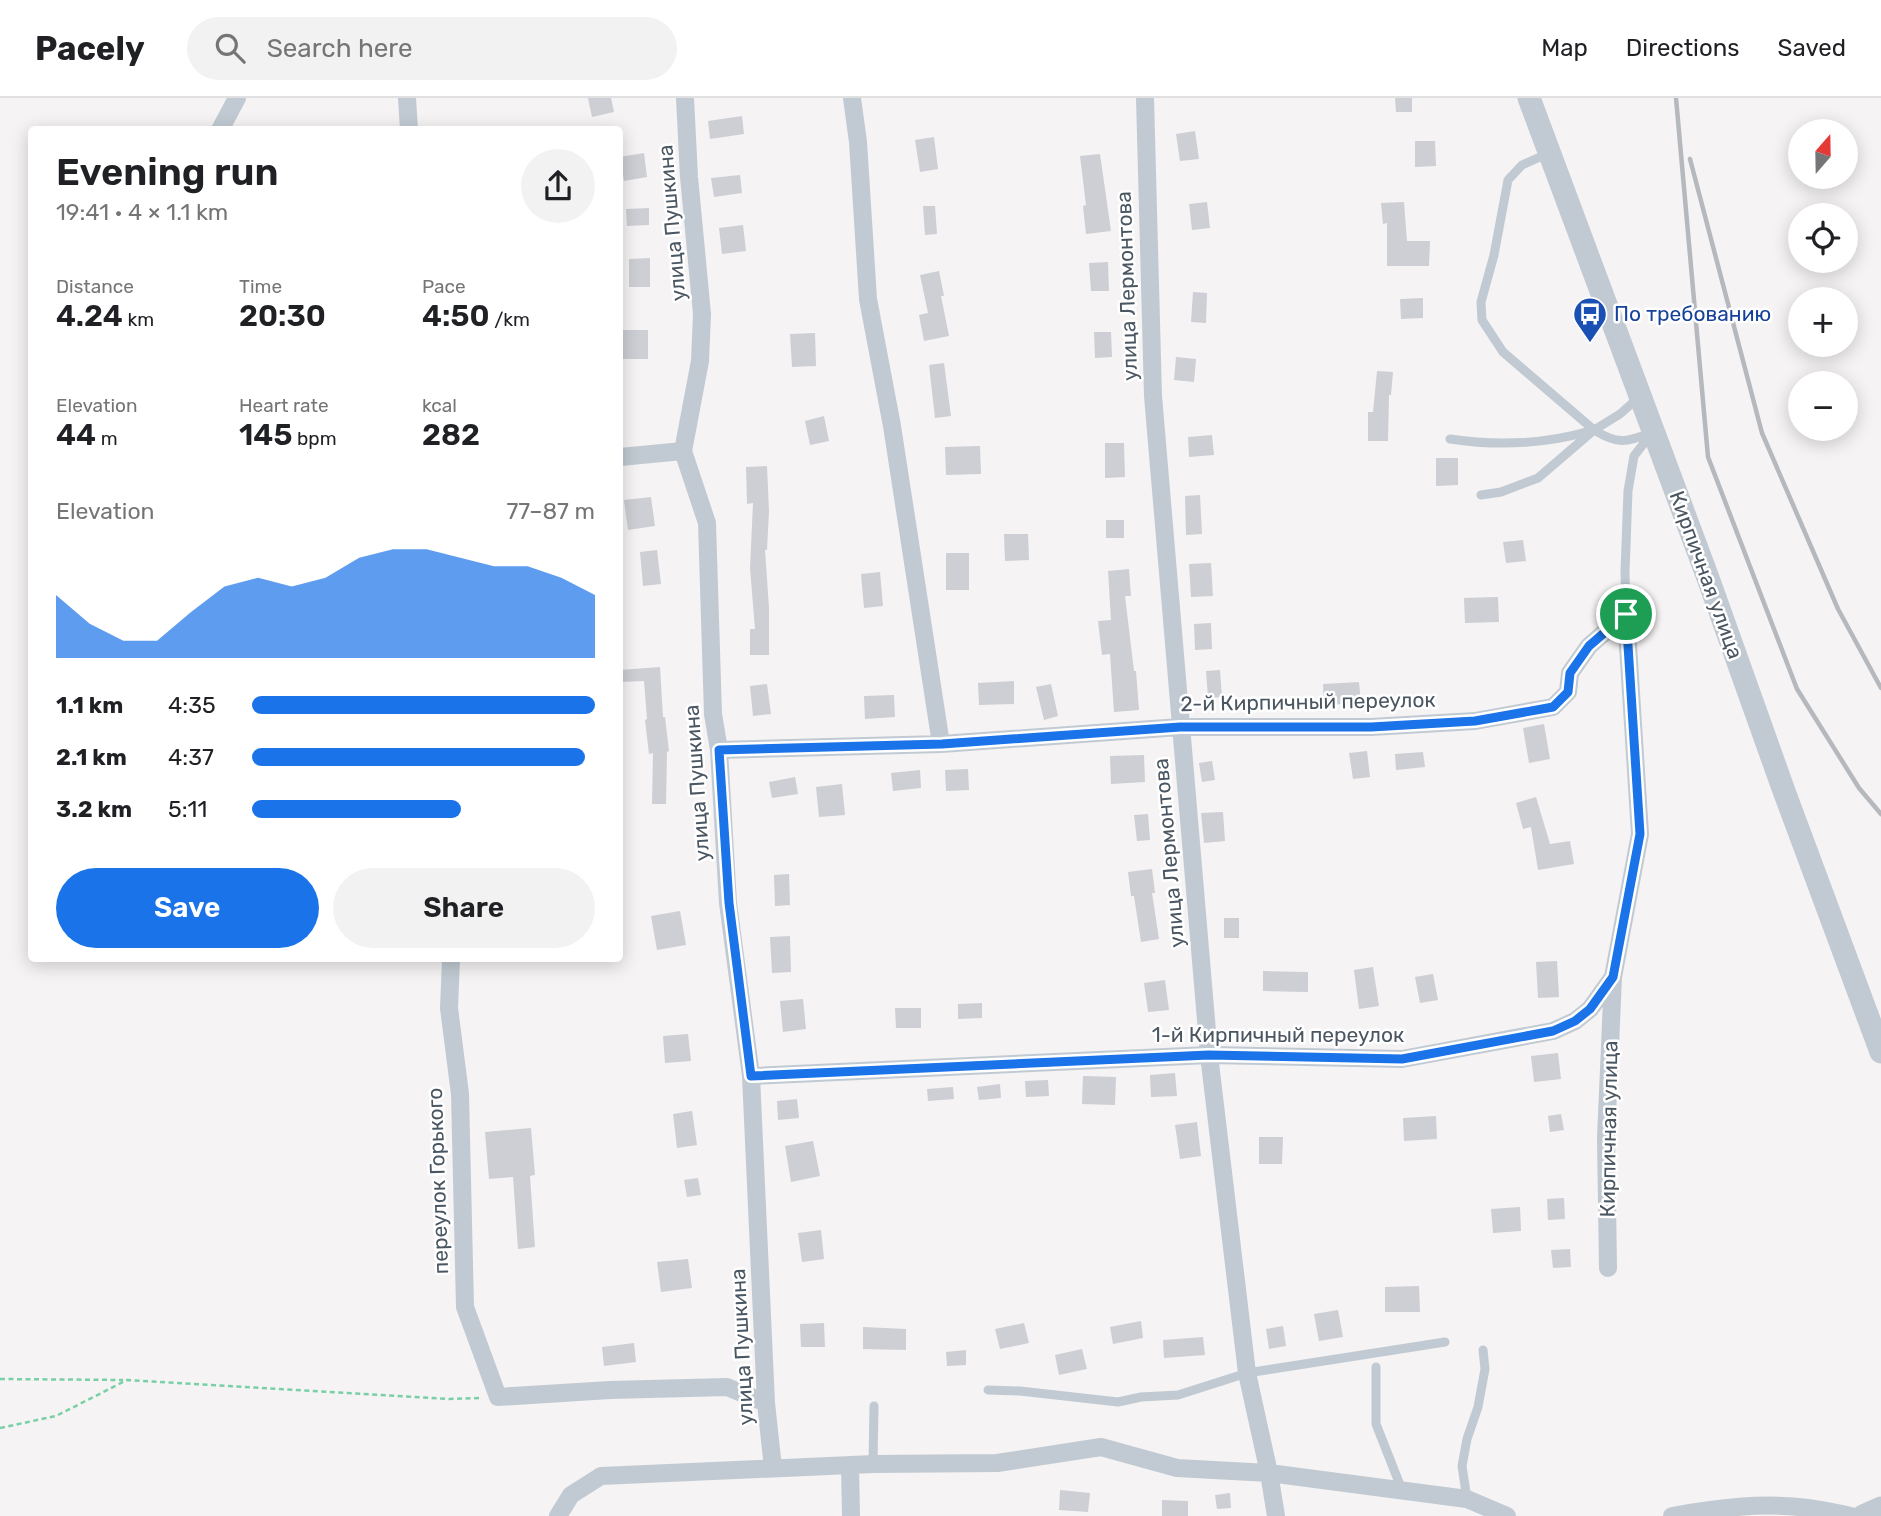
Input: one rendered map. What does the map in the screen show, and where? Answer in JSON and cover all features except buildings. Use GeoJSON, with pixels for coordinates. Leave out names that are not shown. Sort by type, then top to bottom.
{"type":"FeatureCollection","features":[{"type":"Feature","properties":{"kind":"street"},"geometry":{"type":"LineString","coordinates":[[222,126],[237,98]]}},
{"type":"Feature","properties":{"kind":"street"},"geometry":{"type":"LineString","coordinates":[[407,98],[410,126]]}},
{"type":"Feature","properties":{"kind":"street","name":"улица Пушкина"},"geometry":{"type":"LineString","coordinates":[[685,98],[689,177],[702,314],[700,361],[683,451],[707,523],[713,714],[719,750],[729,903],[751,1076],[766,1404],[773,1468]]}},
{"type":"Feature","properties":{"kind":"street"},"geometry":{"type":"LineString","coordinates":[[852,98],[858,142],[868,299],[892,426],[942,744]]}},
{"type":"Feature","properties":{"kind":"street","name":"улица Лермонтова"},"geometry":{"type":"LineString","coordinates":[[1144,98],[1153,396],[1209,1055],[1247,1373],[1276,1516]]}},
{"type":"Feature","properties":{"kind":"street","name":"Кирпичная улица"},"geometry":{"type":"LineString","coordinates":[[1529,98],[1881,1052]]}},
{"type":"Feature","properties":{"kind":"street"},"geometry":{"type":"LineString","coordinates":[[623,457],[683,451]]}},
{"type":"Feature","properties":{"kind":"street","name":"2-й Кирпичный переулок"},"geometry":{"type":"LineString","coordinates":[[719,750],[942,744],[1180,727],[1371,727],[1475,721],[1553,707],[1568,692],[1570,673],[1589,646],[1626,614]]}},
{"type":"Feature","properties":{"kind":"street","name":"Кирпичная улица"},"geometry":{"type":"LineString","coordinates":[[1608,1268],[1606,1138],[1613,977],[1640,834],[1626,614]]}},
{"type":"Feature","properties":{"kind":"street","name":"переулок Горького"},"geometry":{"type":"LineString","coordinates":[[451,962],[449,1008],[460,1094],[465,1307],[498,1397]]}},
{"type":"Feature","properties":{"kind":"street","name":"1-й Кирпичный переулок"},"geometry":{"type":"LineString","coordinates":[[751,1076],[1209,1055],[1402,1059],[1553,1031],[1575,1021],[1590,1009],[1613,977]]}},
{"type":"Feature","properties":{"kind":"street"},"geometry":{"type":"LineString","coordinates":[[498,1397],[610,1390],[727,1387],[766,1404]]}},
{"type":"Feature","properties":{"kind":"street"},"geometry":{"type":"LineString","coordinates":[[558,1516],[571,1495],[601,1476],[873,1464],[997,1463],[1101,1447],[1177,1468],[1269,1473],[1467,1499],[1507,1516]]}},
{"type":"Feature","properties":{"kind":"street"},"geometry":{"type":"LineString","coordinates":[[850,1466],[851,1516]]}},
{"type":"Feature","properties":{"kind":"street"},"geometry":{"type":"LineString","coordinates":[[1672,1516],[1718,1508],[1763,1505],[1808,1508],[1851,1516]]}},
{"type":"Feature","properties":{"kind":"street"},"geometry":{"type":"LineString","coordinates":[[1863,1516],[1881,1508]]}},
{"type":"Feature","properties":{"kind":"lane"},"geometry":{"type":"LineString","coordinates":[[1549,153],[1522,165],[1508,180],[1494,255],[1481,302],[1482,320],[1503,352],[1594,430],[1607,438],[1626,441],[1653,432]]}},
{"type":"Feature","properties":{"kind":"lane"},"geometry":{"type":"LineString","coordinates":[[1480,495],[1501,492],[1538,478],[1594,430],[1620,414],[1640,397]]}},
{"type":"Feature","properties":{"kind":"lane"},"geometry":{"type":"LineString","coordinates":[[1450,439],[1498,444],[1566,438],[1594,430]]}},
{"type":"Feature","properties":{"kind":"lane"},"geometry":{"type":"LineString","coordinates":[[1626,614],[1628,491],[1634,456],[1653,432]]}},
{"type":"Feature","properties":{"kind":"lane"},"geometry":{"type":"LineString","coordinates":[[988,1390],[1118,1402],[1141,1397],[1178,1395],[1247,1373],[1445,1342]]}},
{"type":"Feature","properties":{"kind":"lane"},"geometry":{"type":"LineString","coordinates":[[1467,1499],[1462,1466],[1466,1439],[1478,1407],[1485,1369],[1483,1350]]}},
{"type":"Feature","properties":{"kind":"lane"},"geometry":{"type":"LineString","coordinates":[[1376,1367],[1376,1424],[1402,1490]]}},
{"type":"Feature","properties":{"kind":"lane"},"geometry":{"type":"LineString","coordinates":[[873,1464],[874,1406]]}},
{"type":"Feature","properties":{"kind":"path"},"geometry":{"type":"LineString","coordinates":[[0,1378],[127,1380],[449,1399],[498,1397]]}},
{"type":"Feature","properties":{"kind":"path"},"geometry":{"type":"LineString","coordinates":[[0,1428],[56,1416],[127,1380]]}},
{"type":"Feature","properties":{"kind":"railway"},"geometry":{"type":"LineString","coordinates":[[1676,98],[1708,457],[1797,689],[1859,788],[1881,814]]}},
{"type":"Feature","properties":{"kind":"railway"},"geometry":{"type":"LineString","coordinates":[[1690,159],[1762,433],[1838,609],[1881,688]]}},
{"type":"Feature","properties":{"kind":"place","name":"По требованию"},"geometry":{"type":"Point","coordinates":[1590,344]}},
{"type":"Feature","properties":{"kind":"route"},"geometry":{"type":"LineString","coordinates":[[1626,614],[1640,834],[1613,977],[1590,1009],[1575,1021],[1553,1031],[1402,1059],[1209,1055],[751,1076],[729,903],[719,750],[942,744],[1180,727],[1371,727],[1475,721],[1553,707],[1568,692],[1570,673],[1589,646],[1626,614]]}}]}
